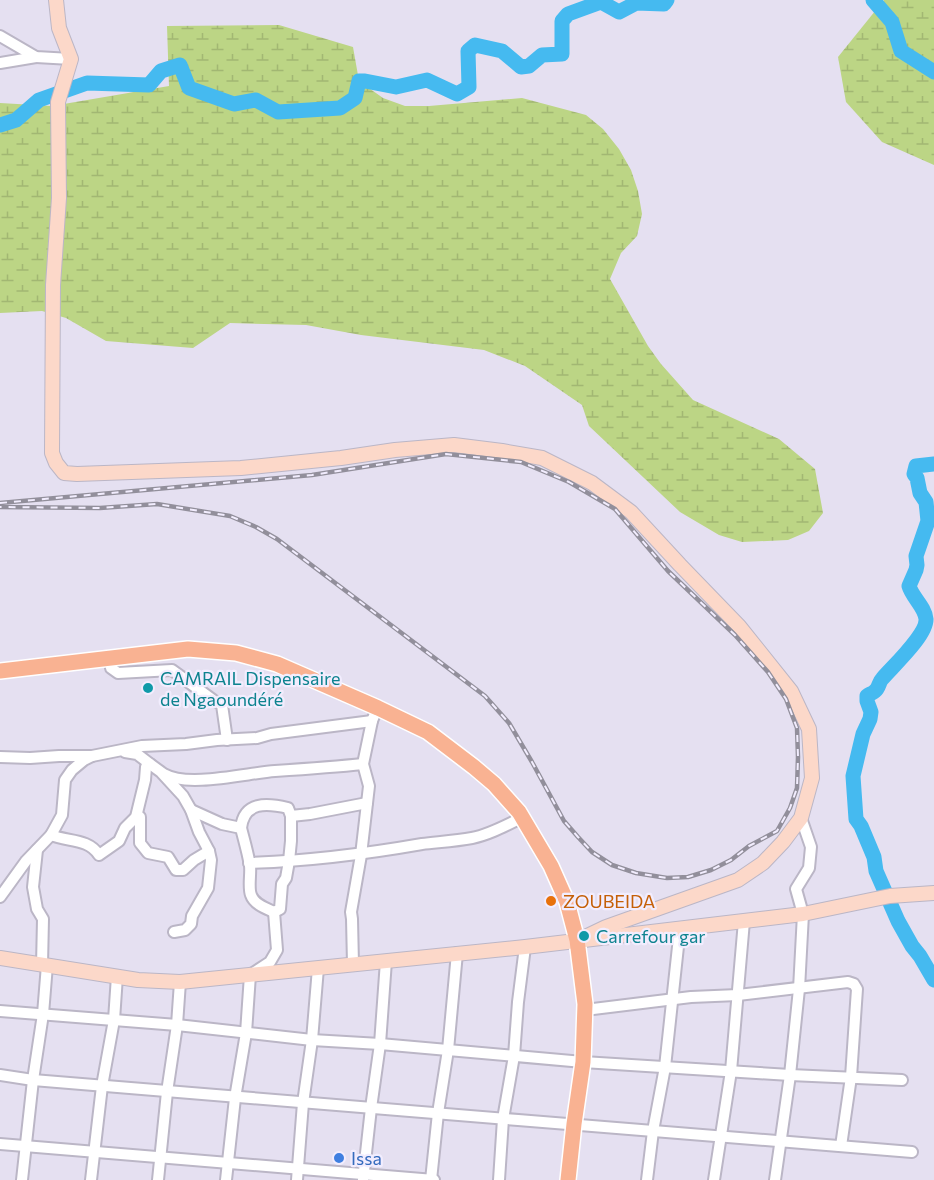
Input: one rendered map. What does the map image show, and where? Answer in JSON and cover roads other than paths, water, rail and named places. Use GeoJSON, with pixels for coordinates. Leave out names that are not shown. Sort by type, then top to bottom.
{"type":"FeatureCollection","features":[{"type":"Feature","properties":{"kind":"main road"},"geometry":{"type":"LineString","coordinates":[[0,671],[188,649],[236,653],[277,664],[375,714],[428,732],[494,784],[519,812],[551,866],[567,902],[579,940],[585,1010],[584,1062],[568,1180]]}},
{"type":"Feature","properties":{"kind":"street"},"geometry":{"type":"LineString","coordinates":[[56,0],[59,28],[71,59],[59,95],[59,198],[54,285],[52,453],[64,473],[241,468],[454,445],[542,458],[592,483],[631,512],[739,626],[791,691],[809,729],[812,778],[801,818],[783,842],[763,863],[738,880],[606,927],[579,940]]}},
{"type":"Feature","properties":{"kind":"street"},"geometry":{"type":"LineString","coordinates":[[59,28],[62,0]]}},
{"type":"Feature","properties":{"kind":"street"},"geometry":{"type":"LineString","coordinates":[[0,36],[36,57]]}},
{"type":"Feature","properties":{"kind":"street"},"geometry":{"type":"LineString","coordinates":[[0,63],[36,57],[71,59]]}},
{"type":"Feature","properties":{"kind":"street"},"geometry":{"type":"LineString","coordinates":[[110,658],[111,668],[118,673],[172,670],[180,675],[222,705],[227,740]]}},
{"type":"Feature","properties":{"kind":"street"},"geometry":{"type":"LineString","coordinates":[[0,897],[26,861],[51,835],[62,815],[65,780],[72,770],[92,756],[142,746],[257,738],[375,714],[363,764],[369,786],[361,855],[351,912],[353,964]]}},
{"type":"Feature","properties":{"kind":"street"},"geometry":{"type":"LineString","coordinates":[[142,746],[160,772],[183,796],[211,860],[208,888],[192,916],[191,924],[184,930],[174,932]]}},
{"type":"Feature","properties":{"kind":"street"},"geometry":{"type":"LineString","coordinates":[[115,750],[137,754],[168,777],[190,780],[363,764]]}},
{"type":"Feature","properties":{"kind":"street"},"geometry":{"type":"LineString","coordinates":[[0,757],[92,756]]}},
{"type":"Feature","properties":{"kind":"street"},"geometry":{"type":"LineString","coordinates":[[51,835],[88,845],[94,848],[99,855],[119,841],[125,828],[136,817],[146,780],[146,767],[150,764]]}},
{"type":"Feature","properties":{"kind":"street"},"geometry":{"type":"LineString","coordinates":[[291,816],[367,803]]}},
{"type":"Feature","properties":{"kind":"street"},"geometry":{"type":"LineString","coordinates":[[274,805],[288,808],[291,816],[286,878],[282,884],[279,909],[274,912],[252,898],[250,892],[251,879],[242,820],[247,811],[257,806],[274,805]]}},
{"type":"Feature","properties":{"kind":"street"},"geometry":{"type":"LineString","coordinates":[[191,810],[222,824],[242,828]]}},
{"type":"Feature","properties":{"kind":"street"},"geometry":{"type":"LineString","coordinates":[[249,863],[361,855],[473,837],[515,821],[519,812]]}},
{"type":"Feature","properties":{"kind":"street"},"geometry":{"type":"LineString","coordinates":[[136,817],[140,817],[140,843],[148,853],[168,857],[176,870],[183,870],[209,851]]}},
{"type":"Feature","properties":{"kind":"street"},"geometry":{"type":"LineString","coordinates":[[775,1180],[799,989],[802,914],[796,889],[808,868],[811,847],[801,818]]}},
{"type":"Feature","properties":{"kind":"street"},"geometry":{"type":"LineString","coordinates":[[22,1180],[43,1014],[43,919],[37,909],[33,887],[37,850]]}},
{"type":"Feature","properties":{"kind":"street"},"geometry":{"type":"LineString","coordinates":[[0,958],[138,980],[180,982],[525,947],[802,914],[884,897],[934,893]]}},
{"type":"Feature","properties":{"kind":"street"},"geometry":{"type":"LineString","coordinates":[[250,975],[270,962],[277,950],[274,912]]}},
{"type":"Feature","properties":{"kind":"street"},"geometry":{"type":"LineString","coordinates":[[714,1180],[731,1071],[744,921]]}},
{"type":"Feature","properties":{"kind":"street"},"geometry":{"type":"LineString","coordinates":[[647,1180],[665,1067],[680,928]]}},
{"type":"Feature","properties":{"kind":"street"},"geometry":{"type":"LineString","coordinates":[[499,1180],[525,947]]}},
{"type":"Feature","properties":{"kind":"street"},"geometry":{"type":"LineString","coordinates":[[0,1144],[161,1156],[297,1174],[432,1180],[457,953]]}},
{"type":"Feature","properties":{"kind":"street"},"geometry":{"type":"LineString","coordinates":[[364,1177],[380,1044],[386,961]]}},
{"type":"Feature","properties":{"kind":"street"},"geometry":{"type":"LineString","coordinates":[[297,1174],[318,968]]}},
{"type":"Feature","properties":{"kind":"street"},"geometry":{"type":"LineString","coordinates":[[226,1180],[235,1098],[246,1033],[250,975]]}},
{"type":"Feature","properties":{"kind":"street"},"geometry":{"type":"LineString","coordinates":[[92,1180],[102,1086],[114,1020],[117,976]]}},
{"type":"Feature","properties":{"kind":"street"},"geometry":{"type":"LineString","coordinates":[[158,1180],[180,982]]}},
{"type":"Feature","properties":{"kind":"street"},"geometry":{"type":"LineString","coordinates":[[585,1010],[691,997],[738,995],[848,982],[854,984],[857,989],[850,1077],[841,1146]]}},
{"type":"Feature","properties":{"kind":"street"},"geometry":{"type":"LineString","coordinates":[[0,1011],[584,1062],[902,1080]]}},
{"type":"Feature","properties":{"kind":"street"},"geometry":{"type":"LineString","coordinates":[[0,1075],[235,1098],[912,1152]]}},
{"type":"Feature","properties":{"kind":"waterway"},"geometry":{"type":"LineString","coordinates":[[0,125],[16,120],[39,100],[87,83],[149,85],[161,71],[180,65],[189,88],[234,104],[256,100],[278,112],[340,108],[355,98],[359,81],[396,87],[427,80],[457,94],[469,87],[468,51],[475,45],[502,51],[521,67],[529,66],[542,55],[562,54],[562,21],[568,14],[601,2],[619,12],[636,3],[664,4],[667,0]]}},
{"type":"Feature","properties":{"kind":"waterway"},"geometry":{"type":"LineString","coordinates":[[873,0],[892,22],[901,51],[934,72]]}},
{"type":"Feature","properties":{"kind":"waterway"},"geometry":{"type":"LineString","coordinates":[[934,464],[916,466],[914,474],[920,493],[926,502],[928,521],[916,556],[916,570],[909,586],[925,615],[925,626],[915,642],[882,679],[876,690],[867,696],[871,712],[870,719],[863,734],[853,776],[856,819],[874,857],[876,871],[898,921],[934,980]]}},
{"type":"Feature","properties":{"kind":"railway"},"geometry":{"type":"LineString","coordinates":[[0,503],[312,475],[446,454],[521,462],[569,482],[615,509],[668,571],[735,635],[768,672],[786,699],[797,728],[797,788],[790,808],[777,831],[711,870],[688,877],[667,878],[636,873],[612,865],[592,852],[564,821],[509,723],[485,696],[277,539],[230,516],[157,504],[100,508],[0,507]]}},
{"type":"Feature","properties":{"kind":"place","name":"CAMRAIL Dispensaire de Ngaoundéré"},"geometry":{"type":"Point","coordinates":[148,688]}},
{"type":"Feature","properties":{"kind":"place","name":"ZOUBEIDA"},"geometry":{"type":"Point","coordinates":[551,901]}},
{"type":"Feature","properties":{"kind":"place","name":"Carrefour gar"},"geometry":{"type":"Point","coordinates":[584,936]}},
{"type":"Feature","properties":{"kind":"place","name":"Issa"},"geometry":{"type":"Point","coordinates":[339,1158]}}]}
